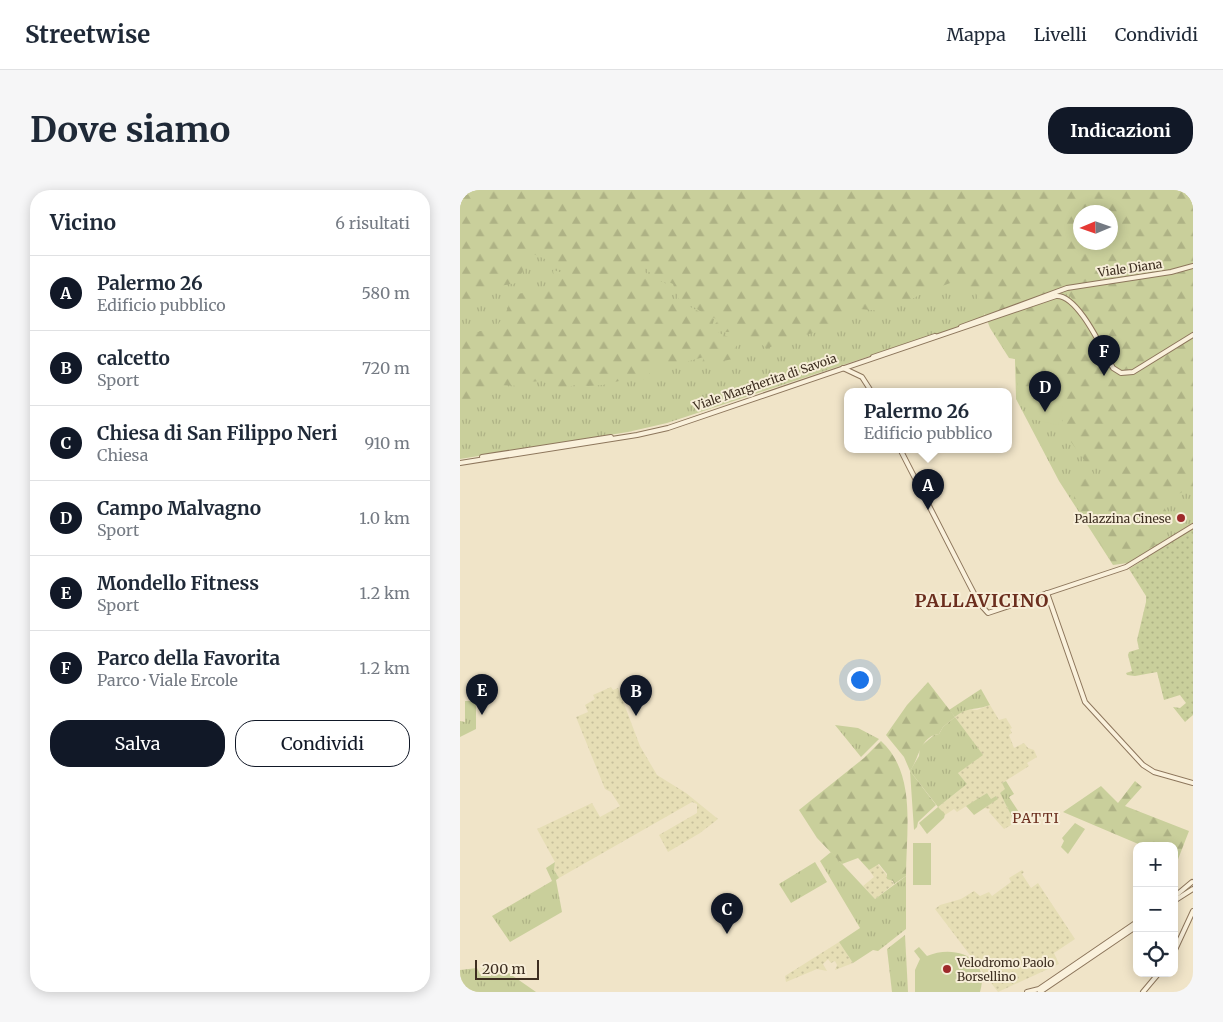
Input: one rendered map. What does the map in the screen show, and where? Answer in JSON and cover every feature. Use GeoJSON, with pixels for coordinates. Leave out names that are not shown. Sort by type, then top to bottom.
{"type":"FeatureCollection","features":[{"type":"Feature","properties":{"kind":"street","name":"Viale Diana"},"geometry":{"type":"LineString","coordinates":[[1068,288],[1171,272],[1193,266]]}},
{"type":"Feature","properties":{"kind":"street"},"geometry":{"type":"LineString","coordinates":[[1068,288],[1064,293],[1087,323],[1113,368],[1121,373],[1133,372],[1193,335]]}},
{"type":"Feature","properties":{"kind":"street","name":"Viale Margherita di Savoia"},"geometry":{"type":"LineString","coordinates":[[460,462],[656,431],[1068,288]]}},
{"type":"Feature","properties":{"kind":"street","name":"Viale Margherita di Savoia"},"geometry":{"type":"LineString","coordinates":[[843,367],[1060,296],[1068,299]]}},
{"type":"Feature","properties":{"kind":"street"},"geometry":{"type":"LineString","coordinates":[[843,367],[863,378],[869,388]]}},
{"type":"Feature","properties":{"kind":"street"},"geometry":{"type":"LineString","coordinates":[[902,453],[988,613],[1126,567],[1193,526]]}},
{"type":"Feature","properties":{"kind":"street"},"geometry":{"type":"LineString","coordinates":[[1047,593],[1085,702],[1143,765],[1154,772],[1193,783]]}},
{"type":"Feature","properties":{"kind":"street"},"geometry":{"type":"LineString","coordinates":[[1178,898],[1193,888],[1193,882]]}},
{"type":"Feature","properties":{"kind":"street"},"geometry":{"type":"LineString","coordinates":[[1178,893],[1193,882]]}},
{"type":"Feature","properties":{"kind":"street"},"geometry":{"type":"LineString","coordinates":[[1178,943],[1193,911]]}},
{"type":"Feature","properties":{"kind":"street"},"geometry":{"type":"LineString","coordinates":[[1027,992],[1040,988],[1133,925]]}},
{"type":"Feature","properties":{"kind":"street"},"geometry":{"type":"LineString","coordinates":[[1040,992],[1133,929]]}},
{"type":"Feature","properties":{"kind":"street"},"geometry":{"type":"LineString","coordinates":[[1143,992],[1156,977]]}},
{"type":"Feature","properties":{"kind":"shaded area"},"geometry":{"type":"Polygon","coordinates":[[[611,687],[613,690],[618,688],[640,746],[657,775],[686,793],[718,819],[700,833],[668,852],[659,835],[697,813],[697,804],[692,802],[559,878],[554,870],[555,862],[537,829],[592,803],[600,817],[620,806],[611,792],[605,789],[576,717],[588,712],[585,705],[595,699],[593,695],[611,687]]]}},
{"type":"Feature","properties":{"kind":"shaded area"},"geometry":{"type":"Polygon","coordinates":[[[990,705],[999,720],[1006,718],[1012,728],[1010,729],[1012,733],[1009,735],[1014,748],[1024,743],[1028,748],[1034,750],[1037,757],[1027,763],[1029,766],[1002,783],[1006,789],[1000,793],[1012,817],[1010,819],[1013,824],[1004,829],[989,812],[990,809],[984,808],[997,799],[991,799],[987,793],[957,812],[954,809],[945,815],[938,807],[967,784],[958,773],[973,742],[955,717],[965,709],[977,710],[990,705]]]}},
{"type":"Feature","properties":{"kind":"shaded area"},"geometry":{"type":"Polygon","coordinates":[[[877,863],[894,884],[875,899],[863,886],[874,877],[869,870],[877,863]]]}},
{"type":"Feature","properties":{"kind":"shaded area"},"geometry":{"type":"Polygon","coordinates":[[[1022,870],[1024,872],[1022,874],[1031,888],[1038,883],[1075,939],[1054,953],[1059,964],[998,992],[935,909],[940,905],[961,899],[974,891],[980,896],[989,892],[992,896],[1011,882],[1009,878],[1022,870]]]}},
{"type":"Feature","properties":{"kind":"shaded area"},"geometry":{"type":"Polygon","coordinates":[[[839,942],[853,963],[835,970],[837,965],[835,961],[831,963],[828,959],[823,964],[827,971],[817,969],[786,982],[785,976],[839,942]]]}},
{"type":"Feature","properties":{"kind":"green space"},"geometry":{"type":"Polygon","coordinates":[[[460,190],[1193,190],[1193,523],[1128,563],[1113,565],[1059,481],[1016,399],[1015,359],[1009,358],[990,328],[984,312],[985,318],[667,423],[628,432],[460,459],[460,190]]]}},
{"type":"Feature","properties":{"kind":"green space"},"geometry":{"type":"Polygon","coordinates":[[[460,190],[1193,190],[1193,264],[1170,270],[1072,285],[1071,283],[986,317],[975,291],[959,290],[953,282],[934,289],[929,294],[921,294],[912,299],[894,301],[882,311],[860,309],[842,323],[831,325],[814,333],[787,338],[767,349],[754,338],[746,338],[732,332],[721,331],[714,325],[719,320],[704,314],[714,319],[712,327],[719,333],[740,342],[733,350],[735,357],[733,359],[723,361],[716,366],[702,363],[704,357],[678,364],[658,365],[643,380],[635,381],[630,377],[623,377],[619,381],[603,385],[588,386],[578,384],[558,390],[542,381],[527,382],[522,386],[497,385],[488,399],[485,396],[474,397],[463,405],[460,403],[460,342],[480,331],[492,333],[509,306],[510,295],[529,290],[538,292],[543,287],[554,282],[553,270],[563,273],[566,268],[531,253],[517,283],[487,288],[475,299],[460,305],[460,190]],[[645,267],[645,272],[652,278],[665,283],[672,295],[668,295],[668,298],[704,314],[690,304],[679,300],[673,284],[649,272],[645,267]]]}},
{"type":"Feature","properties":{"kind":"green space"},"geometry":{"type":"Polygon","coordinates":[[[1193,267],[1193,333],[1133,371],[1122,372],[1114,367],[1088,320],[1067,292],[1069,290],[1181,272],[1193,267]]]}},
{"type":"Feature","properties":{"kind":"green space"},"geometry":{"type":"Polygon","coordinates":[[[1060,299],[1083,321],[1120,381],[1193,337],[1193,497],[1188,489],[1162,503],[1168,515],[1151,525],[1154,534],[1160,542],[1127,562],[1113,564],[1073,501],[1075,495],[1068,482],[1090,468],[1099,483],[1111,472],[1102,456],[1087,464],[1061,428],[1065,405],[1018,393],[1015,359],[1003,348],[993,321],[1052,300],[1060,299]]]}},
{"type":"Feature","properties":{"kind":"green space"},"geometry":{"type":"Polygon","coordinates":[[[1031,399],[1063,407],[1058,425],[1027,418],[1031,399]]]}},
{"type":"Feature","properties":{"kind":"green space"},"geometry":{"type":"Polygon","coordinates":[[[1193,528],[1193,715],[1185,722],[1173,707],[1180,708],[1186,703],[1180,695],[1164,700],[1157,672],[1135,676],[1127,675],[1126,673],[1132,671],[1129,652],[1139,649],[1137,640],[1146,602],[1146,596],[1129,569],[1193,528]]]}},
{"type":"Feature","properties":{"kind":"green space"},"geometry":{"type":"Polygon","coordinates":[[[928,682],[955,717],[943,727],[939,734],[924,743],[910,771],[904,757],[886,735],[907,705],[928,682]]]}},
{"type":"Feature","properties":{"kind":"green space"},"geometry":{"type":"Polygon","coordinates":[[[981,689],[990,705],[968,710],[955,717],[949,710],[981,689]]]}},
{"type":"Feature","properties":{"kind":"green space"},"geometry":{"type":"Polygon","coordinates":[[[465,701],[476,701],[476,729],[460,737],[460,721],[465,722],[465,701]]]}},
{"type":"Feature","properties":{"kind":"green space"},"geometry":{"type":"Polygon","coordinates":[[[955,717],[983,755],[958,773],[967,784],[938,807],[910,771],[919,756],[920,747],[934,735],[939,734],[943,727],[955,717]]]}},
{"type":"Feature","properties":{"kind":"green space"},"geometry":{"type":"Polygon","coordinates":[[[835,725],[858,728],[879,739],[861,757],[835,725]]]}},
{"type":"Feature","properties":{"kind":"green space"},"geometry":{"type":"Polygon","coordinates":[[[881,741],[892,754],[900,770],[905,786],[907,804],[906,876],[894,884],[893,881],[887,879],[887,874],[879,864],[869,870],[858,858],[842,864],[817,838],[799,810],[864,758],[881,741]]]}},
{"type":"Feature","properties":{"kind":"green space"},"geometry":{"type":"Polygon","coordinates":[[[910,771],[936,805],[918,822],[914,830],[910,771]]]}},
{"type":"Feature","properties":{"kind":"green space"},"geometry":{"type":"Polygon","coordinates":[[[1006,781],[1014,794],[1009,797],[1022,817],[1017,819],[1015,816],[1012,817],[1000,793],[1005,789],[1002,783],[1006,781]]]}},
{"type":"Feature","properties":{"kind":"green space"},"geometry":{"type":"Polygon","coordinates":[[[1135,781],[1142,787],[1125,806],[1189,831],[1178,859],[1178,842],[1134,842],[1063,812],[1101,786],[1118,803],[1135,781]]]}},
{"type":"Feature","properties":{"kind":"green space"},"geometry":{"type":"Polygon","coordinates":[[[987,793],[991,799],[996,796],[998,799],[974,815],[966,806],[987,793]]]}},
{"type":"Feature","properties":{"kind":"green space"},"geometry":{"type":"Polygon","coordinates":[[[938,807],[945,814],[944,818],[927,834],[919,823],[938,807]]]}},
{"type":"Feature","properties":{"kind":"green space"},"geometry":{"type":"Polygon","coordinates":[[[1075,823],[1085,829],[1068,854],[1061,847],[1064,841],[1062,838],[1075,823]]]}},
{"type":"Feature","properties":{"kind":"green space"},"geometry":{"type":"Polygon","coordinates":[[[913,843],[931,843],[931,885],[913,885],[913,843]]]}},
{"type":"Feature","properties":{"kind":"green space"},"geometry":{"type":"Polygon","coordinates":[[[831,852],[875,899],[906,876],[906,929],[878,951],[873,950],[853,963],[839,942],[860,928],[820,861],[831,852]]]}},
{"type":"Feature","properties":{"kind":"green space"},"geometry":{"type":"Polygon","coordinates":[[[555,862],[554,870],[559,878],[556,880],[562,912],[510,942],[492,916],[552,881],[546,868],[555,862]]]}},
{"type":"Feature","properties":{"kind":"green space"},"geometry":{"type":"Polygon","coordinates":[[[815,862],[827,882],[791,903],[779,884],[815,862]]]}},
{"type":"Feature","properties":{"kind":"green space"},"geometry":{"type":"Polygon","coordinates":[[[905,935],[908,992],[892,992],[887,949],[905,935]]]}},
{"type":"Feature","properties":{"kind":"green space","name":"Velodromo Paolo Borsellino"},"geometry":{"type":"Polygon","coordinates":[[[919,947],[927,956],[948,952],[968,956],[980,970],[982,980],[980,992],[915,992],[915,970],[920,959],[914,951],[919,947]]]}},
{"type":"Feature","properties":{"kind":"green space"},"geometry":{"type":"Polygon","coordinates":[[[482,967],[506,971],[536,992],[460,992],[460,970],[477,968],[480,974],[484,972],[482,967]]]}},
{"type":"Feature","properties":{"kind":"place","name":"Parco della Favorita"},"geometry":{"type":"Point","coordinates":[1104,376]}},
{"type":"Feature","properties":{"kind":"place","name":"Campo Malvagno"},"geometry":{"type":"Point","coordinates":[1045,412]}},
{"type":"Feature","properties":{"kind":"place","name":"Palermo 26"},"geometry":{"type":"Point","coordinates":[928,510]}},
{"type":"Feature","properties":{"kind":"place","name":"Palazzina Cinese"},"geometry":{"type":"Point","coordinates":[1181,518]}},
{"type":"Feature","properties":{"kind":"place","name":"Mondello Fitness"},"geometry":{"type":"Point","coordinates":[482,715]}},
{"type":"Feature","properties":{"kind":"place","name":"calcetto"},"geometry":{"type":"Point","coordinates":[636,716]}},
{"type":"Feature","properties":{"kind":"place","name":"Chiesa di San Filippo Neri"},"geometry":{"type":"Point","coordinates":[727,934]}},
{"type":"Feature","properties":{"kind":"place","name":"Velodromo Paolo Borsellino"},"geometry":{"type":"Point","coordinates":[947,969]}},
{"type":"Feature","properties":{"kind":"district","name":"PALLAVICINO"},"geometry":{"type":"Point","coordinates":[982,600]}},
{"type":"Feature","properties":{"kind":"district","name":"PATTI"},"geometry":{"type":"Point","coordinates":[1036,818]}}]}
